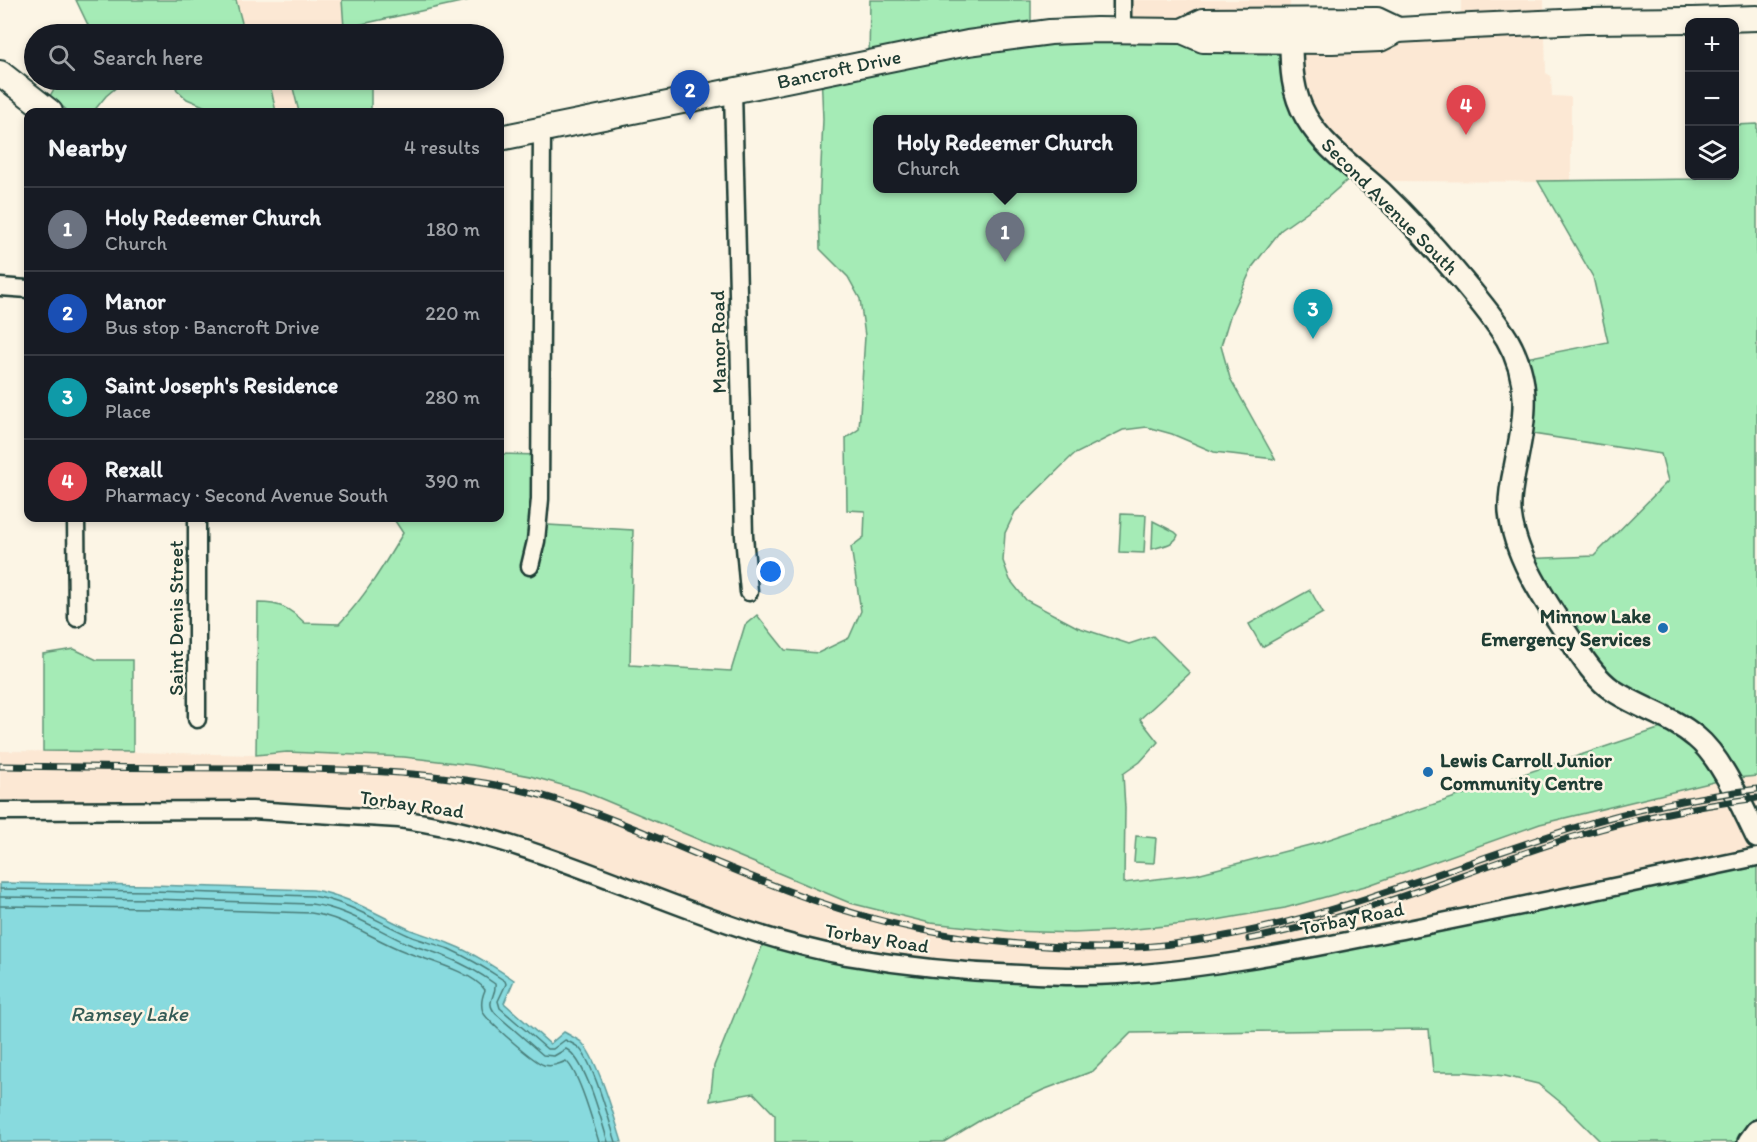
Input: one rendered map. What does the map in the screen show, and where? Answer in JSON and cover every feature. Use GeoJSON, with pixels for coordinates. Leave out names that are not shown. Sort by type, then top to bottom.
{"type":"FeatureCollection","features":[{"type":"Feature","properties":{"kind":"main road","name":"Bancroft Drive"},"geometry":{"type":"LineString","coordinates":[[504,137],[1013,35],[1050,32],[1182,30],[1203,40],[1291,20],[1380,39],[1398,30],[1535,22],[1757,18]]}},
{"type":"Feature","properties":{"kind":"main road"},"geometry":{"type":"LineString","coordinates":[[0,73],[45,108]]}},
{"type":"Feature","properties":{"kind":"street"},"geometry":{"type":"LineString","coordinates":[[1122,0],[1122,31]]}},
{"type":"Feature","properties":{"kind":"street","name":"Second Avenue South"},"geometry":{"type":"LineString","coordinates":[[1291,20],[1291,72],[1306,118],[1329,146],[1398,209],[1443,257],[1491,315],[1517,360],[1522,378],[1525,410],[1510,495],[1510,510],[1512,528],[1535,581],[1578,652],[1598,678],[1623,697],[1678,722],[1699,738],[1726,776],[1757,837]]}},
{"type":"Feature","properties":{"kind":"street","name":"Manor Road"},"geometry":{"type":"LineString","coordinates":[[733,91],[744,536],[749,592]]}},
{"type":"Feature","properties":{"kind":"street"},"geometry":{"type":"LineString","coordinates":[[530,566],[536,542],[540,500],[542,129]]}},
{"type":"Feature","properties":{"kind":"street"},"geometry":{"type":"LineString","coordinates":[[0,287],[24,289]]}},
{"type":"Feature","properties":{"kind":"street"},"geometry":{"type":"LineString","coordinates":[[76,522],[77,618]]}},
{"type":"Feature","properties":{"kind":"street","name":"Saint Denis Street"},"geometry":{"type":"LineString","coordinates":[[197,522],[197,719]]}},
{"type":"Feature","properties":{"kind":"street","name":"Torbay Road"},"geometry":{"type":"LineString","coordinates":[[0,811],[252,810],[399,819],[485,837],[802,947],[905,966],[965,972],[1044,975],[1114,975],[1214,965],[1379,935],[1757,858]]}},
{"type":"Feature","properties":{"kind":"street"},"geometry":{"type":"LineString","coordinates":[[1749,1142],[1757,1131]]}},
{"type":"Feature","properties":{"kind":"shaded area"},"geometry":{"type":"Polygon","coordinates":[[[236,0],[342,0],[344,24],[242,24],[236,0]]]}},
{"type":"Feature","properties":{"kind":"shaded area"},"geometry":{"type":"Polygon","coordinates":[[[1123,0],[1290,0],[1290,19],[1123,30],[1123,0]]]}},
{"type":"Feature","properties":{"kind":"shaded area"},"geometry":{"type":"Polygon","coordinates":[[[1461,0],[1544,0],[1546,73],[1551,76],[1552,96],[1571,97],[1571,182],[1366,181],[1314,130],[1290,42],[1461,25],[1461,0]]]}},
{"type":"Feature","properties":{"kind":"shaded area"},"geometry":{"type":"Polygon","coordinates":[[[271,90],[294,90],[298,108],[275,108],[271,90]]]}},
{"type":"Feature","properties":{"kind":"shaded area"},"geometry":{"type":"Polygon","coordinates":[[[0,751],[255,755],[287,752],[404,757],[472,765],[530,776],[583,791],[850,903],[1008,931],[1073,933],[1116,931],[1285,908],[1369,885],[1540,824],[1726,779],[1757,776],[1757,856],[1367,936],[1114,974],[842,954],[418,821],[0,810],[0,751]]]}},
{"type":"Feature","properties":{"kind":"green space"},"geometry":{"type":"Polygon","coordinates":[[[76,0],[236,0],[242,24],[88,24],[76,0]]]}},
{"type":"Feature","properties":{"kind":"green space"},"geometry":{"type":"Polygon","coordinates":[[[342,0],[470,0],[362,24],[344,24],[342,0]]]}},
{"type":"Feature","properties":{"kind":"green space"},"geometry":{"type":"Polygon","coordinates":[[[870,0],[1031,0],[1031,31],[1290,42],[1290,71],[1353,175],[1328,197],[1281,230],[1253,266],[1231,313],[1221,346],[1230,378],[1275,459],[1214,452],[1172,434],[1147,427],[1123,430],[1073,455],[1015,512],[1005,533],[1003,561],[1010,580],[1026,600],[1077,627],[1129,644],[1153,636],[1190,673],[1140,719],[1158,742],[1140,762],[1123,774],[1124,883],[1197,874],[1321,842],[1676,723],[1623,697],[1523,559],[1594,556],[1668,481],[1661,454],[1520,432],[1516,360],[1608,342],[1593,277],[1538,181],[1739,180],[1739,125],[1757,124],[1757,776],[1726,779],[1540,824],[1369,885],[1285,908],[1205,922],[1073,933],[1008,931],[930,923],[850,903],[583,791],[530,776],[472,765],[404,757],[287,752],[256,755],[258,603],[284,607],[305,623],[339,624],[366,592],[403,533],[396,522],[504,522],[504,454],[539,455],[531,524],[633,530],[630,665],[731,671],[745,625],[757,615],[785,650],[818,653],[849,638],[861,611],[851,547],[864,537],[865,511],[847,510],[846,438],[859,429],[865,336],[860,299],[848,277],[820,249],[819,211],[823,119],[821,71],[869,61],[870,0]]]}},
{"type":"Feature","properties":{"kind":"green space"},"geometry":{"type":"Polygon","coordinates":[[[53,90],[113,90],[96,108],[64,108],[50,96],[53,90]]]}},
{"type":"Feature","properties":{"kind":"green space"},"geometry":{"type":"Polygon","coordinates":[[[177,90],[271,90],[275,108],[208,108],[187,99],[177,90]]]}},
{"type":"Feature","properties":{"kind":"green space"},"geometry":{"type":"Polygon","coordinates":[[[294,90],[371,90],[371,108],[298,108],[294,90]]]}},
{"type":"Feature","properties":{"kind":"green space"},"geometry":{"type":"Polygon","coordinates":[[[1121,514],[1146,515],[1144,553],[1119,552],[1121,514]]]}},
{"type":"Feature","properties":{"kind":"green space"},"geometry":{"type":"Polygon","coordinates":[[[1153,521],[1175,532],[1178,535],[1174,541],[1152,549],[1153,521]]]}},
{"type":"Feature","properties":{"kind":"green space"},"geometry":{"type":"Polygon","coordinates":[[[1310,590],[1323,613],[1262,647],[1249,624],[1310,590]]]}},
{"type":"Feature","properties":{"kind":"green space"},"geometry":{"type":"Polygon","coordinates":[[[74,649],[97,660],[133,660],[133,752],[43,751],[43,654],[74,649]]]}},
{"type":"Feature","properties":{"kind":"green space"},"geometry":{"type":"Polygon","coordinates":[[[1136,836],[1156,838],[1154,863],[1134,862],[1136,836]]]}},
{"type":"Feature","properties":{"kind":"green space"},"geometry":{"type":"Polygon","coordinates":[[[1757,856],[1757,1142],[1601,1142],[1564,1105],[1538,1084],[1505,1076],[1433,1072],[1429,1029],[1131,1033],[1093,1071],[1043,1090],[984,1118],[944,1142],[775,1142],[775,1115],[754,1093],[710,1101],[714,1066],[767,934],[905,965],[1164,970],[1757,856]]]}},
{"type":"Feature","properties":{"kind":"water","name":"Ramsey Lake"},"geometry":{"type":"Polygon","coordinates":[[[0,883],[313,890],[351,901],[411,930],[467,951],[514,980],[504,1003],[550,1044],[564,1032],[580,1041],[586,1048],[605,1088],[622,1142],[0,1142],[0,883]]]}},
{"type":"Feature","properties":{"kind":"railway"},"geometry":{"type":"LineString","coordinates":[[0,766],[347,770],[415,774],[483,783],[516,789],[577,806],[791,892],[882,921],[990,941],[1098,948],[1161,945],[1222,937],[1283,923],[1343,906],[1602,820],[1668,804],[1757,789]]}},
{"type":"Feature","properties":{"kind":"railway"},"geometry":{"type":"LineString","coordinates":[[1249,939],[1292,930],[1376,905],[1541,847],[1604,828],[1669,813],[1757,798]]}},
{"type":"Feature","properties":{"kind":"place","name":"Manor"},"geometry":{"type":"Point","coordinates":[690,120]}},
{"type":"Feature","properties":{"kind":"place","name":"Rexall"},"geometry":{"type":"Point","coordinates":[1466,135]}},
{"type":"Feature","properties":{"kind":"place","name":"Holy Redeemer Church"},"geometry":{"type":"Point","coordinates":[1005,262]}},
{"type":"Feature","properties":{"kind":"place","name":"Saint Joseph's Residence"},"geometry":{"type":"Point","coordinates":[1313,339]}},
{"type":"Feature","properties":{"kind":"place","name":"Minnow Lake Emergency Services"},"geometry":{"type":"Point","coordinates":[1663,628]}},
{"type":"Feature","properties":{"kind":"place","name":"Lewis Carroll Junior Community Centre"},"geometry":{"type":"Point","coordinates":[1428,772]}}]}
